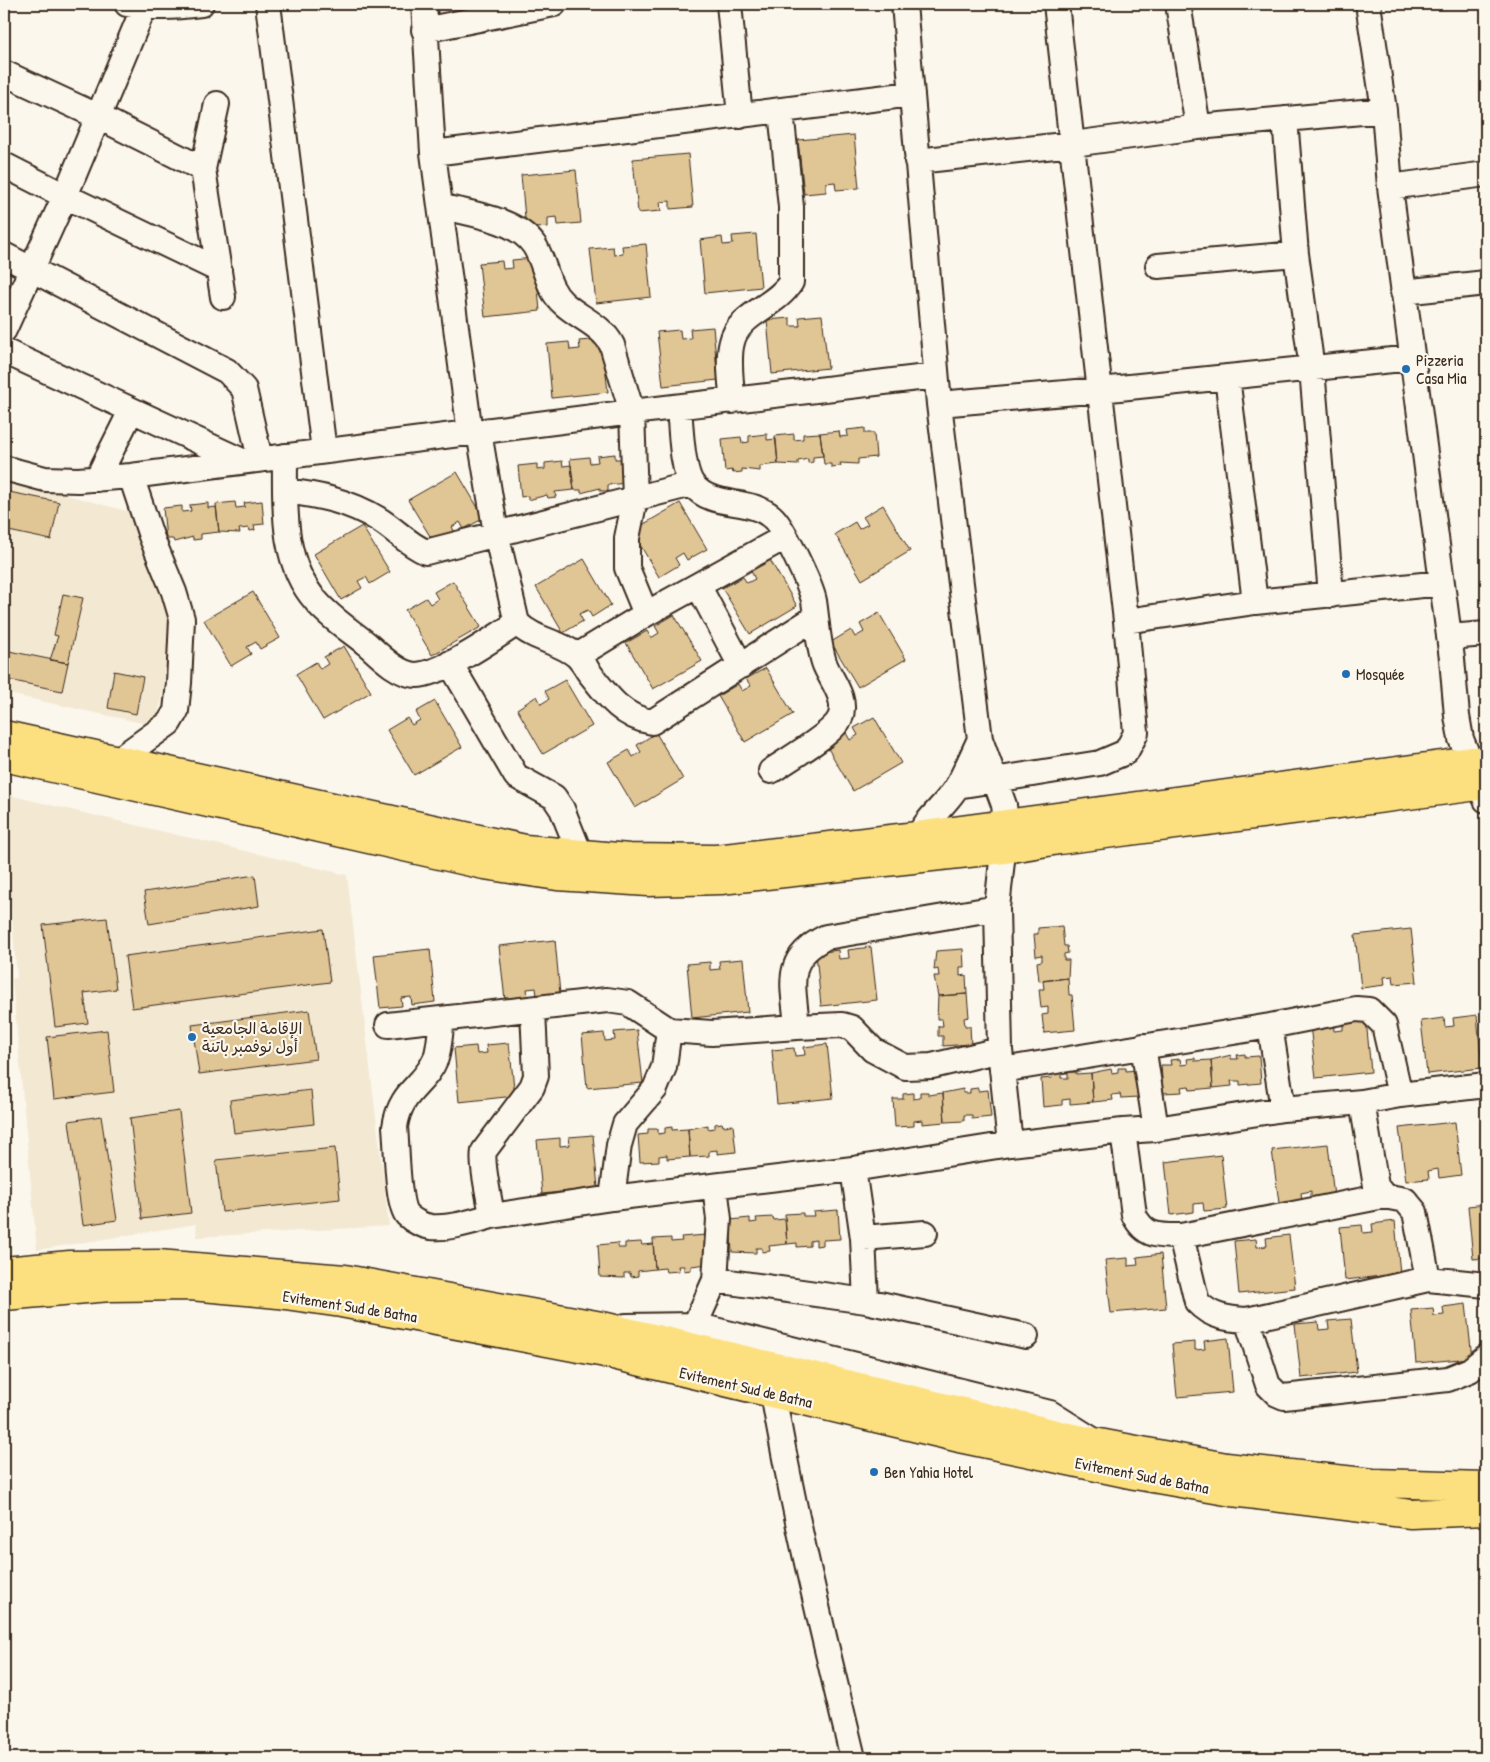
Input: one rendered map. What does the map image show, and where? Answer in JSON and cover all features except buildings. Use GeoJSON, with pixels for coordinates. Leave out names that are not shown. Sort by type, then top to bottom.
{"type":"FeatureCollection","features":[{"type":"Feature","properties":{"kind":"main road"},"geometry":{"type":"LineString","coordinates":[[4,735],[525,849],[629,858],[716,859],[914,848]]}},
{"type":"Feature","properties":{"kind":"main road"},"geometry":{"type":"LineString","coordinates":[[4,756],[484,865],[557,876],[648,882],[721,880],[914,848],[1005,836],[1059,840],[1482,779]]}},
{"type":"Feature","properties":{"kind":"main road","name":"Evitement Sud de Batna"},"geometry":{"type":"LineString","coordinates":[[4,1271],[70,1265],[158,1264],[345,1280],[607,1327],[1097,1443],[1245,1469],[1373,1483],[1486,1486]]}},
{"type":"Feature","properties":{"kind":"main road","name":"Evitement Sud de Batna"},"geometry":{"type":"LineString","coordinates":[[4,1296],[110,1287],[191,1286],[278,1294],[395,1312],[510,1333],[600,1352],[1037,1455],[1232,1492],[1411,1514],[1486,1511]]}},
{"type":"Feature","properties":{"kind":"street"},"geometry":{"type":"LineString","coordinates":[[4,330],[65,196],[97,116],[135,5],[167,8],[201,4]]}},
{"type":"Feature","properties":{"kind":"street"},"geometry":{"type":"LineString","coordinates":[[268,4],[324,451]]}},
{"type":"Feature","properties":{"kind":"street"},"geometry":{"type":"LineString","coordinates":[[424,4],[424,30],[433,153],[440,206],[475,432],[517,623],[525,631],[577,656],[610,699],[628,714],[652,722],[816,617]]}},
{"type":"Feature","properties":{"kind":"street"},"geometry":{"type":"LineString","coordinates":[[424,30],[554,4]]}},
{"type":"Feature","properties":{"kind":"street"},"geometry":{"type":"LineString","coordinates":[[729,4],[740,116]]}},
{"type":"Feature","properties":{"kind":"street"},"geometry":{"type":"LineString","coordinates":[[904,4],[935,376],[980,739],[1004,805],[1005,836],[997,908],[1001,1060],[1010,1144]]}},
{"type":"Feature","properties":{"kind":"street"},"geometry":{"type":"LineString","coordinates":[[957,786],[995,782],[1100,763],[1116,758],[1131,747],[1136,733],[1126,621],[1056,4]]}},
{"type":"Feature","properties":{"kind":"street"},"geometry":{"type":"LineString","coordinates":[[1178,4],[1198,127]]}},
{"type":"Feature","properties":{"kind":"street"},"geometry":{"type":"LineString","coordinates":[[1368,4],[1384,110],[1390,187],[1449,638],[1457,716],[1461,740],[1482,779]]}},
{"type":"Feature","properties":{"kind":"street"},"geometry":{"type":"LineString","coordinates":[[4,73],[97,116],[203,169]]}},
{"type":"Feature","properties":{"kind":"street"},"geometry":{"type":"LineString","coordinates":[[433,153],[912,94]]}},
{"type":"Feature","properties":{"kind":"street"},"geometry":{"type":"LineString","coordinates":[[217,104],[203,169],[223,297]]}},
{"type":"Feature","properties":{"kind":"street"},"geometry":{"type":"LineString","coordinates":[[918,161],[1073,144],[1198,127],[1384,110]]}},
{"type":"Feature","properties":{"kind":"street"},"geometry":{"type":"LineString","coordinates":[[732,401],[731,344],[734,333],[740,325],[785,292],[791,282],[791,207],[780,111]]}},
{"type":"Feature","properties":{"kind":"street"},"geometry":{"type":"LineString","coordinates":[[1285,119],[1296,254],[1312,369],[1331,595]]}},
{"type":"Feature","properties":{"kind":"street"},"geometry":{"type":"LineString","coordinates":[[4,165],[219,270]]}},
{"type":"Feature","properties":{"kind":"street"},"geometry":{"type":"LineString","coordinates":[[1390,187],[1486,174]]}},
{"type":"Feature","properties":{"kind":"street"},"geometry":{"type":"LineString","coordinates":[[440,206],[511,226],[534,245],[553,289],[562,303],[608,336],[632,412],[635,498],[627,538],[627,568],[646,614]]}},
{"type":"Feature","properties":{"kind":"street"},"geometry":{"type":"LineString","coordinates":[[1158,266],[1296,254]]}},
{"type":"Feature","properties":{"kind":"street"},"geometry":{"type":"LineString","coordinates":[[4,255],[228,371],[244,389],[251,460]]}},
{"type":"Feature","properties":{"kind":"street"},"geometry":{"type":"LineString","coordinates":[[1403,292],[1486,283]]}},
{"type":"Feature","properties":{"kind":"street"},"geometry":{"type":"LineString","coordinates":[[4,350],[131,411],[251,460]]}},
{"type":"Feature","properties":{"kind":"street"},"geometry":{"type":"LineString","coordinates":[[939,404],[1100,390],[1412,358]]}},
{"type":"Feature","properties":{"kind":"street"},"geometry":{"type":"LineString","coordinates":[[4,468],[45,479],[131,476],[632,412],[935,376]]}},
{"type":"Feature","properties":{"kind":"street"},"geometry":{"type":"LineString","coordinates":[[1227,377],[1255,602]]}},
{"type":"Feature","properties":{"kind":"street"},"geometry":{"type":"LineString","coordinates":[[679,407],[686,468],[692,484],[704,494],[724,502],[758,508],[777,522],[810,588],[825,664],[842,701],[840,718],[825,734],[771,771]]}},
{"type":"Feature","properties":{"kind":"street"},"geometry":{"type":"LineString","coordinates":[[97,478],[131,411]]}},
{"type":"Feature","properties":{"kind":"street"},"geometry":{"type":"LineString","coordinates":[[285,456],[285,491],[290,546],[295,570],[316,602],[389,663],[413,675],[427,674],[450,663],[517,623]]}},
{"type":"Feature","properties":{"kind":"street"},"geometry":{"type":"LineString","coordinates":[[118,760],[169,723],[176,711],[182,619],[174,592],[151,536],[131,476]]}},
{"type":"Feature","properties":{"kind":"street"},"geometry":{"type":"LineString","coordinates":[[285,491],[350,504],[379,519],[404,540],[426,552],[692,484]]}},
{"type":"Feature","properties":{"kind":"street"},"geometry":{"type":"LineString","coordinates":[[577,656],[646,614],[699,587],[785,538]]}},
{"type":"Feature","properties":{"kind":"street"},"geometry":{"type":"LineString","coordinates":[[1126,621],[1255,602],[1442,583]]}},
{"type":"Feature","properties":{"kind":"street"},"geometry":{"type":"LineString","coordinates":[[699,587],[740,666]]}},
{"type":"Feature","properties":{"kind":"street"},"geometry":{"type":"LineString","coordinates":[[1449,638],[1486,634]]}},
{"type":"Feature","properties":{"kind":"street"},"geometry":{"type":"LineString","coordinates":[[450,663],[512,770],[524,782],[554,797],[562,809],[580,854]]}},
{"type":"Feature","properties":{"kind":"street"},"geometry":{"type":"LineString","coordinates":[[914,848],[925,822],[957,786],[980,739]]}},
{"type":"Feature","properties":{"kind":"street"},"geometry":{"type":"LineString","coordinates":[[796,1027],[794,970],[802,952],[814,943],[826,937],[997,908]]}},
{"type":"Feature","properties":{"kind":"street"},"geometry":{"type":"LineString","coordinates":[[388,1025],[533,1010],[578,1002],[607,1000],[628,1003],[668,1030],[712,1033],[796,1027],[847,1026],[852,1028],[873,1050],[905,1067],[1143,1046],[1270,1026],[1356,1009],[1369,1010],[1384,1025],[1400,1095]]}},
{"type":"Feature","properties":{"kind":"street"},"geometry":{"type":"LineString","coordinates":[[492,1216],[485,1168],[482,1161],[484,1151],[532,1087],[536,1076],[533,1010]]}},
{"type":"Feature","properties":{"kind":"street"},"geometry":{"type":"LineString","coordinates":[[442,1019],[437,1056],[430,1069],[401,1104],[395,1127],[402,1202],[406,1214],[416,1222],[430,1227],[450,1226],[492,1216],[612,1198],[853,1169],[1010,1144],[1123,1131],[1156,1130],[1283,1109],[1362,1102],[1400,1095],[1486,1085]]}},
{"type":"Feature","properties":{"kind":"street"},"geometry":{"type":"LineString","coordinates":[[1270,1026],[1283,1109]]}},
{"type":"Feature","properties":{"kind":"street"},"geometry":{"type":"LineString","coordinates":[[612,1198],[619,1145],[625,1124],[655,1089],[664,1068],[668,1030]]}},
{"type":"Feature","properties":{"kind":"street"},"geometry":{"type":"LineString","coordinates":[[1143,1046],[1156,1130]]}},
{"type":"Feature","properties":{"kind":"street"},"geometry":{"type":"LineString","coordinates":[[1362,1102],[1376,1186],[1384,1196]]}},
{"type":"Feature","properties":{"kind":"street"},"geometry":{"type":"LineString","coordinates":[[1123,1131],[1134,1216],[1139,1226],[1159,1236],[1180,1236],[1384,1196],[1405,1200],[1415,1212],[1428,1279]]}},
{"type":"Feature","properties":{"kind":"street"},"geometry":{"type":"LineString","coordinates":[[853,1169],[863,1238],[866,1300]]}},
{"type":"Feature","properties":{"kind":"street"},"geometry":{"type":"LineString","coordinates":[[695,1325],[715,1280],[719,1219],[715,1186]]}},
{"type":"Feature","properties":{"kind":"street"},"geometry":{"type":"LineString","coordinates":[[863,1238],[925,1233]]}},
{"type":"Feature","properties":{"kind":"street"},"geometry":{"type":"LineString","coordinates":[[1180,1236],[1197,1302],[1203,1308],[1224,1318],[1247,1320],[1428,1279],[1486,1284]]}},
{"type":"Feature","properties":{"kind":"street"},"geometry":{"type":"LineString","coordinates":[[715,1280],[866,1300],[1026,1336]]}},
{"type":"Feature","properties":{"kind":"street"},"geometry":{"type":"LineString","coordinates":[[1247,1320],[1268,1384],[1277,1394],[1284,1397],[1448,1379],[1470,1370],[1486,1357]]}},
{"type":"Feature","properties":{"kind":"street"},"geometry":{"type":"LineString","coordinates":[[607,1327],[695,1325],[1050,1413],[1068,1422],[1097,1443]]}},
{"type":"Feature","properties":{"kind":"street"},"geometry":{"type":"LineString","coordinates":[[773,1393],[787,1476],[853,1758]]}},
{"type":"Feature","properties":{"kind":"shaded area"},"geometry":{"type":"Polygon","coordinates":[[[4,478],[141,515],[176,622],[156,726],[4,693],[4,478]]]}},
{"type":"Feature","properties":{"kind":"shaded area","name":"الإقامة الجامعية أول نوفمبر باتنة"},"geometry":{"type":"Polygon","coordinates":[[[4,794],[347,875],[389,1226],[197,1237],[196,1224],[37,1250],[12,979],[17,978],[4,820],[4,794]]]}},
{"type":"Feature","properties":{"kind":"place","name":"Pizzeria Casa Mia"},"geometry":{"type":"Point","coordinates":[1406,369]}},
{"type":"Feature","properties":{"kind":"place","name":"Mosquée"},"geometry":{"type":"Point","coordinates":[1346,674]}},
{"type":"Feature","properties":{"kind":"place","name":"الإقامة الجامعية أول نوفمبر باتنة"},"geometry":{"type":"Point","coordinates":[192,1037]}},
{"type":"Feature","properties":{"kind":"place","name":"Ben Yahia Hotel"},"geometry":{"type":"Point","coordinates":[874,1472]}}]}
